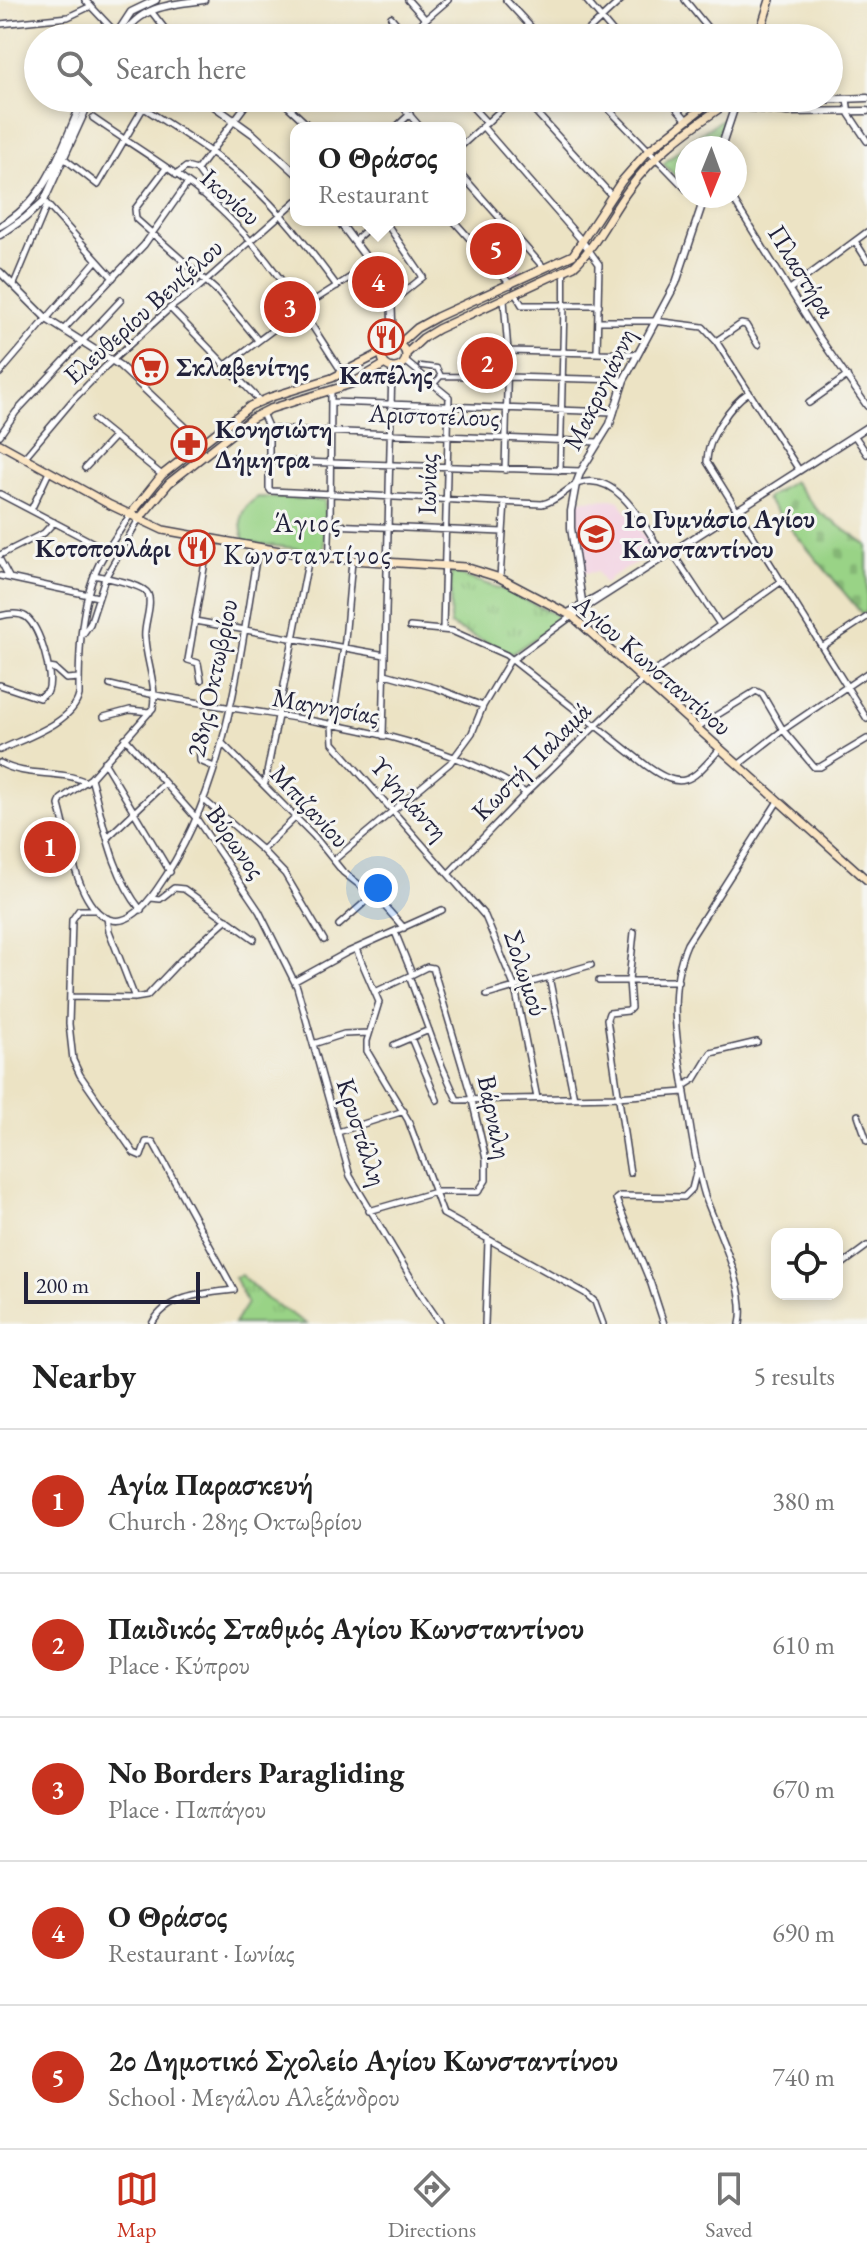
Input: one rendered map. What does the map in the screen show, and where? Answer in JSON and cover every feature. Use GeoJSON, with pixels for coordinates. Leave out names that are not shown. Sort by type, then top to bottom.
{"type":"FeatureCollection","features":[{"type":"Feature","properties":{"kind":"main road"},"geometry":{"type":"LineString","coordinates":[[762,24],[770,0]]}},
{"type":"Feature","properties":{"kind":"main road"},"geometry":{"type":"LineString","coordinates":[[130,515],[162,475],[260,401],[343,373],[383,352],[437,317],[573,255],[612,196],[648,151],[696,112]]}},
{"type":"Feature","properties":{"kind":"main road"},"geometry":{"type":"LineString","coordinates":[[139,519],[169,483],[230,434],[262,413],[351,384],[389,366],[398,367],[423,338],[438,329],[516,295],[578,263],[626,192],[655,158],[715,112]]}},
{"type":"Feature","properties":{"kind":"main road"},"geometry":{"type":"LineString","coordinates":[[396,344],[406,358]]}},
{"type":"Feature","properties":{"kind":"main road"},"geometry":{"type":"LineString","coordinates":[[383,352],[389,366]]}},
{"type":"Feature","properties":{"kind":"main road","name":"Αγίου Κωνσταντίνου"},"geometry":{"type":"LineString","coordinates":[[0,444],[163,530],[309,557],[465,567],[500,578],[570,615],[867,880]]}},
{"type":"Feature","properties":{"kind":"street"},"geometry":{"type":"LineString","coordinates":[[85,0],[107,24]]}},
{"type":"Feature","properties":{"kind":"street"},"geometry":{"type":"LineString","coordinates":[[125,24],[131,12],[156,0]]}},
{"type":"Feature","properties":{"kind":"street"},"geometry":{"type":"LineString","coordinates":[[131,24],[151,10],[204,0]]}},
{"type":"Feature","properties":{"kind":"street"},"geometry":{"type":"LineString","coordinates":[[408,0],[425,19]]}},
{"type":"Feature","properties":{"kind":"street"},"geometry":{"type":"LineString","coordinates":[[420,24],[448,0]]}},
{"type":"Feature","properties":{"kind":"street"},"geometry":{"type":"LineString","coordinates":[[506,0],[528,24]]}},
{"type":"Feature","properties":{"kind":"street"},"geometry":{"type":"LineString","coordinates":[[586,0],[606,24]]}},
{"type":"Feature","properties":{"kind":"street"},"geometry":{"type":"LineString","coordinates":[[595,24],[621,0]]}},
{"type":"Feature","properties":{"kind":"street"},"geometry":{"type":"LineString","coordinates":[[685,0],[705,24]]}},
{"type":"Feature","properties":{"kind":"street"},"geometry":{"type":"LineString","coordinates":[[0,24],[68,17],[91,6]]}},
{"type":"Feature","properties":{"kind":"street"},"geometry":{"type":"LineString","coordinates":[[151,10],[162,24]]}},
{"type":"Feature","properties":{"kind":"street"},"geometry":{"type":"LineString","coordinates":[[391,17],[397,24]]}},
{"type":"Feature","properties":{"kind":"street"},"geometry":{"type":"LineString","coordinates":[[843,99],[867,98]]}},
{"type":"Feature","properties":{"kind":"street"},"geometry":{"type":"LineString","coordinates":[[847,99],[848,111],[867,141]]}},
{"type":"Feature","properties":{"kind":"street"},"geometry":{"type":"LineString","coordinates":[[843,111],[867,111]]}},
{"type":"Feature","properties":{"kind":"street"},"geometry":{"type":"LineString","coordinates":[[0,226],[21,213],[38,196],[77,112]]}},
{"type":"Feature","properties":{"kind":"street"},"geometry":{"type":"LineString","coordinates":[[14,284],[85,112]]}},
{"type":"Feature","properties":{"kind":"street"},"geometry":{"type":"LineString","coordinates":[[65,159],[98,185],[140,112]]}},
{"type":"Feature","properties":{"kind":"street"},"geometry":{"type":"LineString","coordinates":[[150,112],[210,152],[250,184],[290,226]]}},
{"type":"Feature","properties":{"kind":"street"},"geometry":{"type":"LineString","coordinates":[[224,112],[290,168]]}},
{"type":"Feature","properties":{"kind":"street"},"geometry":{"type":"LineString","coordinates":[[197,170],[240,112]]}},
{"type":"Feature","properties":{"kind":"street"},"geometry":{"type":"LineString","coordinates":[[475,112],[600,266],[597,352]]}},
{"type":"Feature","properties":{"kind":"street"},"geometry":{"type":"LineString","coordinates":[[466,142],[499,112]]}},
{"type":"Feature","properties":{"kind":"street"},"geometry":{"type":"LineString","coordinates":[[536,112],[612,196]]}},
{"type":"Feature","properties":{"kind":"street"},"geometry":{"type":"LineString","coordinates":[[611,112],[675,178]]}},
{"type":"Feature","properties":{"kind":"street"},"geometry":{"type":"LineString","coordinates":[[680,112],[686,119]]}},
{"type":"Feature","properties":{"kind":"street"},"geometry":{"type":"LineString","coordinates":[[725,136],[733,112]]}},
{"type":"Feature","properties":{"kind":"street"},"geometry":{"type":"LineString","coordinates":[[401,122],[410,114],[416,122]]}},
{"type":"Feature","properties":{"kind":"street","name":"Ικονίου"},"geometry":{"type":"LineString","coordinates":[[93,118],[176,175],[226,215],[302,308],[343,373]]}},
{"type":"Feature","properties":{"kind":"street"},"geometry":{"type":"LineString","coordinates":[[176,175],[184,167],[197,170],[205,182],[200,194]]}},
{"type":"Feature","properties":{"kind":"street"},"geometry":{"type":"LineString","coordinates":[[166,168],[135,209],[136,219],[206,281],[257,339]]}},
{"type":"Feature","properties":{"kind":"street"},"geometry":{"type":"LineString","coordinates":[[466,180],[545,269]]}},
{"type":"Feature","properties":{"kind":"street"},"geometry":{"type":"LineString","coordinates":[[64,329],[151,235],[187,184]]}},
{"type":"Feature","properties":{"kind":"street"},"geometry":{"type":"LineString","coordinates":[[0,235],[46,203]]}},
{"type":"Feature","properties":{"kind":"street"},"geometry":{"type":"LineString","coordinates":[[46,203],[113,278]]}},
{"type":"Feature","properties":{"kind":"street","name":"Ελευθερίου Βενιζέλου"},"geometry":{"type":"LineString","coordinates":[[24,459],[72,401],[113,361],[290,206]]}},
{"type":"Feature","properties":{"kind":"street","name":"Μακρυγιάννη"},"geometry":{"type":"LineString","coordinates":[[583,606],[571,528],[576,484],[614,412],[624,380],[680,274],[701,208]]}},
{"type":"Feature","properties":{"kind":"street","name":"Πλαστήρα"},"geometry":{"type":"LineString","coordinates":[[739,208],[817,334],[867,406]]}},
{"type":"Feature","properties":{"kind":"street"},"geometry":{"type":"LineString","coordinates":[[290,226],[337,286]]}},
{"type":"Feature","properties":{"kind":"street"},"geometry":{"type":"LineString","coordinates":[[343,226],[393,301],[396,344]]}},
{"type":"Feature","properties":{"kind":"street"},"geometry":{"type":"LineString","coordinates":[[354,241],[370,226]]}},
{"type":"Feature","properties":{"kind":"street"},"geometry":{"type":"LineString","coordinates":[[388,226],[423,277],[393,301]]}},
{"type":"Feature","properties":{"kind":"street"},"geometry":{"type":"LineString","coordinates":[[458,226],[511,285]]}},
{"type":"Feature","properties":{"kind":"street"},"geometry":{"type":"LineString","coordinates":[[790,289],[867,232]]}},
{"type":"Feature","properties":{"kind":"street"},"geometry":{"type":"LineString","coordinates":[[855,241],[867,260]]}},
{"type":"Feature","properties":{"kind":"street"},"geometry":{"type":"LineString","coordinates":[[0,373],[96,261]]}},
{"type":"Feature","properties":{"kind":"street"},"geometry":{"type":"LineString","coordinates":[[226,365],[257,339],[371,264]]}},
{"type":"Feature","properties":{"kind":"street"},"geometry":{"type":"LineString","coordinates":[[0,272],[48,320],[113,361],[202,443]]}},
{"type":"Feature","properties":{"kind":"street"},"geometry":{"type":"LineString","coordinates":[[560,471],[564,272]]}},
{"type":"Feature","properties":{"kind":"street"},"geometry":{"type":"LineString","coordinates":[[516,295],[522,305],[599,305]]}},
{"type":"Feature","properties":{"kind":"street"},"geometry":{"type":"LineString","coordinates":[[0,435],[16,412],[121,300]]}},
{"type":"Feature","properties":{"kind":"street"},"geometry":{"type":"LineString","coordinates":[[504,300],[508,351],[505,470]]}},
{"type":"Feature","properties":{"kind":"street"},"geometry":{"type":"LineString","coordinates":[[170,308],[260,401]]}},
{"type":"Feature","properties":{"kind":"street"},"geometry":{"type":"LineString","coordinates":[[598,321],[655,321],[701,326],[716,341],[799,470]]}},
{"type":"Feature","properties":{"kind":"street"},"geometry":{"type":"LineString","coordinates":[[716,341],[741,324],[746,325],[758,345]]}},
{"type":"Feature","properties":{"kind":"street"},"geometry":{"type":"LineString","coordinates":[[508,351],[638,354]]}},
{"type":"Feature","properties":{"kind":"street"},"geometry":{"type":"LineString","coordinates":[[406,358],[448,396],[448,406]]}},
{"type":"Feature","properties":{"kind":"street"},"geometry":{"type":"LineString","coordinates":[[383,736],[389,366]]}},
{"type":"Feature","properties":{"kind":"street"},"geometry":{"type":"LineString","coordinates":[[421,366],[437,368],[441,376]]}},
{"type":"Feature","properties":{"kind":"street"},"geometry":{"type":"LineString","coordinates":[[434,384],[441,376],[624,380]]}},
{"type":"Feature","properties":{"kind":"street"},"geometry":{"type":"LineString","coordinates":[[809,403],[847,376]]}},
{"type":"Feature","properties":{"kind":"street"},"geometry":{"type":"LineString","coordinates":[[329,559],[331,391]]}},
{"type":"Feature","properties":{"kind":"street"},"geometry":{"type":"LineString","coordinates":[[749,392],[730,409],[707,458],[710,468],[867,719]]}},
{"type":"Feature","properties":{"kind":"street"},"geometry":{"type":"LineString","coordinates":[[332,402],[614,412]]}},
{"type":"Feature","properties":{"kind":"street","name":"Ιωνίας"},"geometry":{"type":"LineString","coordinates":[[443,629],[448,406]]}},
{"type":"Feature","properties":{"kind":"street"},"geometry":{"type":"LineString","coordinates":[[262,413],[269,429],[269,488],[274,491],[548,503],[576,484],[594,483],[619,493],[664,556]]}},
{"type":"Feature","properties":{"kind":"street"},"geometry":{"type":"LineString","coordinates":[[94,420],[162,475]]}},
{"type":"Feature","properties":{"kind":"street"},"geometry":{"type":"LineString","coordinates":[[334,860],[444,769],[472,733],[483,706],[512,659],[583,606],[867,427]]}},
{"type":"Feature","properties":{"kind":"street","name":"Αριστοτέλους"},"geometry":{"type":"LineString","coordinates":[[269,429],[598,442]]}},
{"type":"Feature","properties":{"kind":"street"},"geometry":{"type":"LineString","coordinates":[[854,435],[867,454]]}},
{"type":"Feature","properties":{"kind":"street"},"geometry":{"type":"LineString","coordinates":[[85,468],[114,437]]}},
{"type":"Feature","properties":{"kind":"street"},"geometry":{"type":"LineString","coordinates":[[269,461],[581,471]]}},
{"type":"Feature","properties":{"kind":"street"},"geometry":{"type":"LineString","coordinates":[[31,510],[49,472]]}},
{"type":"Feature","properties":{"kind":"street"},"geometry":{"type":"LineString","coordinates":[[0,494],[107,550]]}},
{"type":"Feature","properties":{"kind":"street"},"geometry":{"type":"LineString","coordinates":[[500,578],[505,502]]}},
{"type":"Feature","properties":{"kind":"street"},"geometry":{"type":"LineString","coordinates":[[0,750],[71,713],[79,699],[82,621],[88,595],[107,550],[130,515]]}},
{"type":"Feature","properties":{"kind":"street"},"geometry":{"type":"LineString","coordinates":[[83,635],[90,624],[105,578],[139,519]]}},
{"type":"Feature","properties":{"kind":"street"},"geometry":{"type":"LineString","coordinates":[[10,578],[0,558],[44,533],[54,522]]}},
{"type":"Feature","properties":{"kind":"street"},"geometry":{"type":"LineString","coordinates":[[330,525],[503,532]]}},
{"type":"Feature","properties":{"kind":"street"},"geometry":{"type":"LineString","coordinates":[[201,680],[198,663],[188,660],[209,539]]}},
{"type":"Feature","properties":{"kind":"street","name":"28ης Οκτωβρίου"},"geometry":{"type":"LineString","coordinates":[[141,910],[170,872],[196,818],[222,743],[258,548]]}},
{"type":"Feature","properties":{"kind":"street"},"geometry":{"type":"LineString","coordinates":[[671,551],[719,623]]}},
{"type":"Feature","properties":{"kind":"street"},"geometry":{"type":"LineString","coordinates":[[264,784],[309,557]]}},
{"type":"Feature","properties":{"kind":"street"},"geometry":{"type":"LineString","coordinates":[[332,726],[344,648],[352,561]]}},
{"type":"Feature","properties":{"kind":"street"},"geometry":{"type":"LineString","coordinates":[[89,780],[124,888],[141,910],[124,919],[107,918],[97,910],[75,870],[59,802],[89,780],[151,712],[155,696],[144,637],[148,594],[135,585],[94,575]]}},
{"type":"Feature","properties":{"kind":"street"},"geometry":{"type":"LineString","coordinates":[[0,576],[98,597]]}},
{"type":"Feature","properties":{"kind":"street","name":"Κωστή Παλαμά"},"geometry":{"type":"LineString","coordinates":[[449,873],[526,793],[643,680],[782,581]]}},
{"type":"Feature","properties":{"kind":"street"},"geometry":{"type":"LineString","coordinates":[[0,616],[17,614],[29,620],[49,668],[50,687],[41,697],[0,685]]}},
{"type":"Feature","properties":{"kind":"street"},"geometry":{"type":"LineString","coordinates":[[823,646],[867,617]]}},
{"type":"Feature","properties":{"kind":"street"},"geometry":{"type":"LineString","coordinates":[[195,621],[385,655]]}},
{"type":"Feature","properties":{"kind":"street"},"geometry":{"type":"LineString","coordinates":[[410,627],[443,629],[512,659],[657,773],[676,782],[693,777],[719,750]]}},
{"type":"Feature","properties":{"kind":"street"},"geometry":{"type":"LineString","coordinates":[[49,668],[55,669],[66,679],[79,678]]}},
{"type":"Feature","properties":{"kind":"street"},"geometry":{"type":"LineString","coordinates":[[385,673],[483,706]]}},
{"type":"Feature","properties":{"kind":"street"},"geometry":{"type":"LineString","coordinates":[[738,765],[867,673]]}},
{"type":"Feature","properties":{"kind":"street","name":"Μαγνησίας"},"geometry":{"type":"LineString","coordinates":[[110,685],[155,696],[383,736],[455,756],[526,793]]}},
{"type":"Feature","properties":{"kind":"street"},"geometry":{"type":"LineString","coordinates":[[695,728],[756,691],[762,694],[783,730],[812,765],[817,767],[867,739]]}},
{"type":"Feature","properties":{"kind":"street"},"geometry":{"type":"LineString","coordinates":[[104,717],[124,711],[151,712]]}},
{"type":"Feature","properties":{"kind":"street","name":"Υψηλάντη"},"geometry":{"type":"LineString","coordinates":[[332,726],[335,746],[449,873]]}},
{"type":"Feature","properties":{"kind":"street"},"geometry":{"type":"LineString","coordinates":[[199,735],[200,761],[214,767]]}},
{"type":"Feature","properties":{"kind":"street","name":"Βύρωνος"},"geometry":{"type":"LineString","coordinates":[[125,738],[196,818],[256,905],[295,981]]}},
{"type":"Feature","properties":{"kind":"street","name":"Μπιζανίου"},"geometry":{"type":"LineString","coordinates":[[222,743],[296,817],[343,872],[373,895],[404,928]]}},
{"type":"Feature","properties":{"kind":"street"},"geometry":{"type":"LineString","coordinates":[[104,762],[170,872]]}},
{"type":"Feature","properties":{"kind":"street"},"geometry":{"type":"LineString","coordinates":[[0,763],[17,771],[89,780]]}},
{"type":"Feature","properties":{"kind":"street"},"geometry":{"type":"LineString","coordinates":[[108,837],[165,783]]}},
{"type":"Feature","properties":{"kind":"street"},"geometry":{"type":"LineString","coordinates":[[203,799],[262,850],[291,882],[324,940]]}},
{"type":"Feature","properties":{"kind":"street"},"geometry":{"type":"LineString","coordinates":[[740,1324],[741,1306],[735,1279],[697,1168],[676,1025],[678,981],[681,960],[691,937],[778,800]]}},
{"type":"Feature","properties":{"kind":"street"},"geometry":{"type":"LineString","coordinates":[[262,850],[296,817]]}},
{"type":"Feature","properties":{"kind":"street","name":"Σολωμού"},"geometry":{"type":"LineString","coordinates":[[449,873],[487,920],[515,988],[537,1098]]}},
{"type":"Feature","properties":{"kind":"street"},"geometry":{"type":"LineString","coordinates":[[151,898],[160,899],[173,888],[182,888],[254,939]]}},
{"type":"Feature","properties":{"kind":"street"},"geometry":{"type":"LineString","coordinates":[[339,925],[373,895]]}},
{"type":"Feature","properties":{"kind":"street"},"geometry":{"type":"LineString","coordinates":[[97,910],[79,910],[72,918],[69,1034],[77,1069],[137,1155],[142,1155],[147,1141],[153,1142],[234,1290],[187,1298],[163,1310],[152,1324]]}},
{"type":"Feature","properties":{"kind":"street"},"geometry":{"type":"LineString","coordinates":[[295,981],[442,910]]}},
{"type":"Feature","properties":{"kind":"street"},"geometry":{"type":"LineString","coordinates":[[107,918],[109,931],[135,998]]}},
{"type":"Feature","properties":{"kind":"street"},"geometry":{"type":"LineString","coordinates":[[71,997],[135,998],[149,994],[227,919]]}},
{"type":"Feature","properties":{"kind":"street"},"geometry":{"type":"LineString","coordinates":[[395,932],[456,1099],[617,1097],[685,1089],[711,1053],[757,1042]]}},
{"type":"Feature","properties":{"kind":"street"},"geometry":{"type":"LineString","coordinates":[[630,1173],[607,1019],[609,1013],[631,1008],[629,980],[634,932]]}},
{"type":"Feature","properties":{"kind":"street"},"geometry":{"type":"LineString","coordinates":[[356,949],[379,1006],[366,1044],[369,1054],[404,1111],[446,1217],[585,1293],[595,1302],[603,1324]]}},
{"type":"Feature","properties":{"kind":"street"},"geometry":{"type":"LineString","coordinates":[[487,995],[591,965]]}},
{"type":"Feature","properties":{"kind":"street","name":"Βάρναλη"},"geometry":{"type":"LineString","coordinates":[[369,1211],[435,1192],[475,1193],[485,1183],[487,1162],[472,1099],[433,968],[427,967],[410,975]]}},
{"type":"Feature","properties":{"kind":"street"},"geometry":{"type":"LineString","coordinates":[[375,992],[410,975]]}},
{"type":"Feature","properties":{"kind":"street"},"geometry":{"type":"LineString","coordinates":[[549,977],[574,1098]]}},
{"type":"Feature","properties":{"kind":"street","name":"Κρυστάλλη"},"geometry":{"type":"LineString","coordinates":[[295,981],[350,1176],[441,1324]]}},
{"type":"Feature","properties":{"kind":"street"},"geometry":{"type":"LineString","coordinates":[[599,981],[678,981]]}},
{"type":"Feature","properties":{"kind":"street"},"geometry":{"type":"LineString","coordinates":[[394,1045],[429,1030]]}},
{"type":"Feature","properties":{"kind":"street"},"geometry":{"type":"LineString","coordinates":[[313,1044],[344,1034],[369,1033]]}},
{"type":"Feature","properties":{"kind":"street"},"geometry":{"type":"LineString","coordinates":[[411,1038],[437,1100]]}},
{"type":"Feature","properties":{"kind":"street"},"geometry":{"type":"LineString","coordinates":[[338,1132],[404,1111]]}},
{"type":"Feature","properties":{"kind":"street"},"geometry":{"type":"LineString","coordinates":[[858,1115],[867,1141]]}},
{"type":"Feature","properties":{"kind":"street"},"geometry":{"type":"LineString","coordinates":[[664,1324],[616,1199],[620,1196],[684,1197],[690,1192],[697,1168]]}},
{"type":"Feature","properties":{"kind":"street"},"geometry":{"type":"LineString","coordinates":[[485,1324],[488,1241]]}},
{"type":"Feature","properties":{"kind":"street"},"geometry":{"type":"LineString","coordinates":[[843,1264],[867,1246]]}},
{"type":"Feature","properties":{"kind":"shaded area"},"geometry":{"type":"Polygon","coordinates":[[[490,217],[516,245],[507,253],[525,273],[508,280],[470,237],[490,217]]]}},
{"type":"Feature","properties":{"kind":"shaded area"},"geometry":{"type":"Polygon","coordinates":[[[461,345],[504,345],[504,375],[474,374],[461,364],[461,345]]]}},
{"type":"Feature","properties":{"kind":"shaded area"},"geometry":{"type":"Polygon","coordinates":[[[579,500],[619,501],[656,552],[609,578],[604,584],[597,572],[581,573],[578,507],[579,500]]]}},
{"type":"Feature","properties":{"kind":"green space"},"geometry":{"type":"Polygon","coordinates":[[[725,117],[718,136],[697,136],[725,117]]]}},
{"type":"Feature","properties":{"kind":"green space"},"geometry":{"type":"Polygon","coordinates":[[[675,154],[675,176],[663,164],[675,154]]]}},
{"type":"Feature","properties":{"kind":"green space"},"geometry":{"type":"Polygon","coordinates":[[[793,481],[819,512],[867,545],[867,611],[862,614],[766,499],[793,481]]]}},
{"type":"Feature","properties":{"kind":"green space"},"geometry":{"type":"Polygon","coordinates":[[[258,497],[325,500],[324,552],[244,542],[241,527],[243,511],[258,497]]]}},
{"type":"Feature","properties":{"kind":"green space"},"geometry":{"type":"Polygon","coordinates":[[[451,572],[510,592],[564,619],[511,654],[450,625],[451,572]]]}},
{"type":"Feature","properties":{"kind":"green space"},"geometry":{"type":"Polygon","coordinates":[[[241,1275],[267,1299],[307,1324],[234,1324],[247,1303],[234,1277],[241,1275]]]}},
{"type":"Feature","properties":{"kind":"place","name":"2ο Δημοτικό Σχολείο Αγίου Κωνσταντίνου"},"geometry":{"type":"Point","coordinates":[496,249]}},
{"type":"Feature","properties":{"kind":"place","name":"Ο Θράσος"},"geometry":{"type":"Point","coordinates":[378,282]}},
{"type":"Feature","properties":{"kind":"place","name":"No Borders Paragliding"},"geometry":{"type":"Point","coordinates":[290,307]}},
{"type":"Feature","properties":{"kind":"place","name":"Καπέλης"},"geometry":{"type":"Point","coordinates":[386,337]}},
{"type":"Feature","properties":{"kind":"place","name":"Παιδικός Σταθμός Αγίου Κωνσταντίνου"},"geometry":{"type":"Point","coordinates":[487,363]}},
{"type":"Feature","properties":{"kind":"place","name":"Σκλαβενίτης"},"geometry":{"type":"Point","coordinates":[150,367]}},
{"type":"Feature","properties":{"kind":"place","name":"Κονησιώτη Δήμητρα"},"geometry":{"type":"Point","coordinates":[189,444]}},
{"type":"Feature","properties":{"kind":"place","name":"1ο Γυμνάσιο Αγίου Κωνσταντίνου"},"geometry":{"type":"Point","coordinates":[596,534]}},
{"type":"Feature","properties":{"kind":"place","name":"Κοτοπουλάρι"},"geometry":{"type":"Point","coordinates":[197,548]}},
{"type":"Feature","properties":{"kind":"place","name":"Αγία Παρασκευή"},"geometry":{"type":"Point","coordinates":[50,847]}},
{"type":"Feature","properties":{"kind":"district","name":"Άγιος Κωνσταντίνος"},"geometry":{"type":"Point","coordinates":[308,538]}}]}
